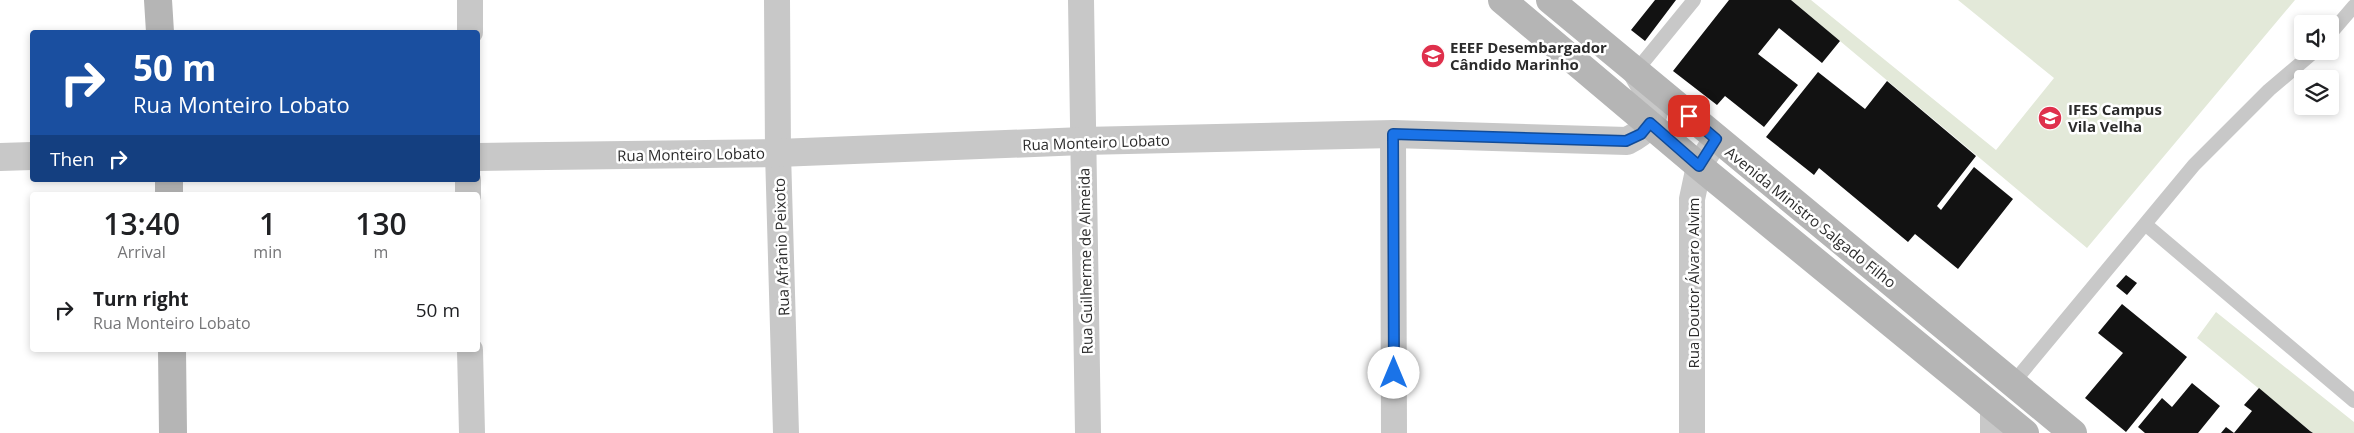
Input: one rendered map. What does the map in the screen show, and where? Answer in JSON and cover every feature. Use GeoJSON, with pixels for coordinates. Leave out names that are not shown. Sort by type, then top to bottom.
{"type":"FeatureCollection","features":[{"type":"Feature","properties":{"kind":"main road"},"geometry":{"type":"LineString","coordinates":[[158,0],[160,30]]}},
{"type":"Feature","properties":{"kind":"main road","name":"Avenida Ministro Salgado Filho"},"geometry":{"type":"LineString","coordinates":[[1502,0],[2003,420]]}},
{"type":"Feature","properties":{"kind":"main road","name":"Avenida Ministro Salgado Filho"},"geometry":{"type":"LineString","coordinates":[[1550,0],[2073,433]]}},
{"type":"Feature","properties":{"kind":"main road"},"geometry":{"type":"LineString","coordinates":[[172,352],[173,433]]}},
{"type":"Feature","properties":{"kind":"main road"},"geometry":{"type":"LineString","coordinates":[[2008,379],[1998,376],[1987,383],[1984,388],[2003,420],[2028,424],[2038,410],[2037,404]]}},
{"type":"Feature","properties":{"kind":"street"},"geometry":{"type":"LineString","coordinates":[[470,0],[470,30]]}},
{"type":"Feature","properties":{"kind":"street","name":"Rua Afrânio Peixoto"},"geometry":{"type":"LineString","coordinates":[[777,0],[778,153],[786,433]]}},
{"type":"Feature","properties":{"kind":"street","name":"Rua Guilherme de Almeida"},"geometry":{"type":"LineString","coordinates":[[1081,0],[1088,433]]}},
{"type":"Feature","properties":{"kind":"street"},"geometry":{"type":"LineString","coordinates":[[1636,71],[1653,101],[1654,113],[1650,123]]}},
{"type":"Feature","properties":{"kind":"street","name":"Rua Monteiro Lobato"},"geometry":{"type":"LineString","coordinates":[[480,157],[778,153],[1083,142],[1393,134],[1626,141],[1641,134],[1650,123]]}},
{"type":"Feature","properties":{"kind":"street"},"geometry":{"type":"LineString","coordinates":[[1393,134],[1394,433]]}},
{"type":"Feature","properties":{"kind":"street","name":"Rua Doutor Álvaro Alvim"},"geometry":{"type":"LineString","coordinates":[[1692,433],[1692,199],[1699,166],[1716,139]]}},
{"type":"Feature","properties":{"kind":"street"},"geometry":{"type":"LineString","coordinates":[[0,157],[30,156]]}},
{"type":"Feature","properties":{"kind":"street"},"geometry":{"type":"LineString","coordinates":[[470,352],[472,433]]}},
{"type":"Feature","properties":{"kind":"lane"},"geometry":{"type":"LineString","coordinates":[[1636,71],[1694,0]]}},
{"type":"Feature","properties":{"kind":"lane"},"geometry":{"type":"LineString","coordinates":[[2339,24],[2354,6]]}},
{"type":"Feature","properties":{"kind":"lane"},"geometry":{"type":"LineString","coordinates":[[2008,379],[2145,224],[2194,165],[2269,90],[2304,60]]}},
{"type":"Feature","properties":{"kind":"lane"},"geometry":{"type":"LineString","coordinates":[[2145,224],[2354,402]]}},
{"type":"Feature","properties":{"kind":"green space","name":"IFES Campus Vila Velha"},"geometry":{"type":"Polygon","coordinates":[[[1791,0],[1811,0],[1996,150],[2054,78],[1958,0],[2295,0],[2087,248],[1791,0]]]}},
{"type":"Feature","properties":{"kind":"green space"},"geometry":{"type":"Polygon","coordinates":[[[2216,312],[2354,422],[2354,433],[2313,433],[2197,338],[2216,312]]]}},
{"type":"Feature","properties":{"kind":"building"},"geometry":{"type":"Polygon","coordinates":[[[1655,0],[1676,0],[1645,41],[1631,30],[1655,0]]]}},
{"type":"Feature","properties":{"kind":"building"},"geometry":{"type":"Polygon","coordinates":[[[1729,0],[1791,0],[1840,41],[1822,63],[1779,28],[1758,54],[1798,85],[1764,127],[1725,96],[1717,105],[1673,71],[1729,0]]]}},
{"type":"Feature","properties":{"kind":"building"},"geometry":{"type":"Polygon","coordinates":[[[1818,72],[1865,109],[1887,81],[1976,156],[1937,206],[1941,210],[1974,167],[2013,199],[1958,269],[1915,234],[1908,242],[1819,168],[1814,175],[1766,137],[1818,72]]]}},
{"type":"Feature","properties":{"kind":"building"},"geometry":{"type":"Polygon","coordinates":[[[2126,275],[2137,283],[2127,295],[2116,286],[2126,275]]]}},
{"type":"Feature","properties":{"kind":"building"},"geometry":{"type":"Polygon","coordinates":[[[2122,304],[2187,357],[2126,432],[2085,398],[2123,353],[2098,333],[2122,304]]]}},
{"type":"Feature","properties":{"kind":"building"},"geometry":{"type":"Polygon","coordinates":[[[2192,383],[2220,406],[2198,433],[2145,433],[2138,427],[2162,398],[2172,407],[2192,383]]]}},
{"type":"Feature","properties":{"kind":"building"},"geometry":{"type":"Polygon","coordinates":[[[2259,388],[2313,433],[2234,433],[2252,411],[2244,405],[2259,388]]]}},
{"type":"Feature","properties":{"kind":"building"},"geometry":{"type":"Polygon","coordinates":[[[2226,427],[2234,433],[2221,433],[2226,427]]]}},
{"type":"Feature","properties":{"kind":"place","name":"EEEF Desembargador Cândido Marinho"},"geometry":{"type":"Point","coordinates":[1433,56]}},
{"type":"Feature","properties":{"kind":"place","name":"IFES Campus Vila Velha"},"geometry":{"type":"Point","coordinates":[2050,118]}},
{"type":"Feature","properties":{"kind":"route"},"geometry":{"type":"LineString","coordinates":[[1394,373],[1393,134],[1626,141],[1641,134],[1650,123],[1699,166],[1716,139],[1689,116]]}}]}
